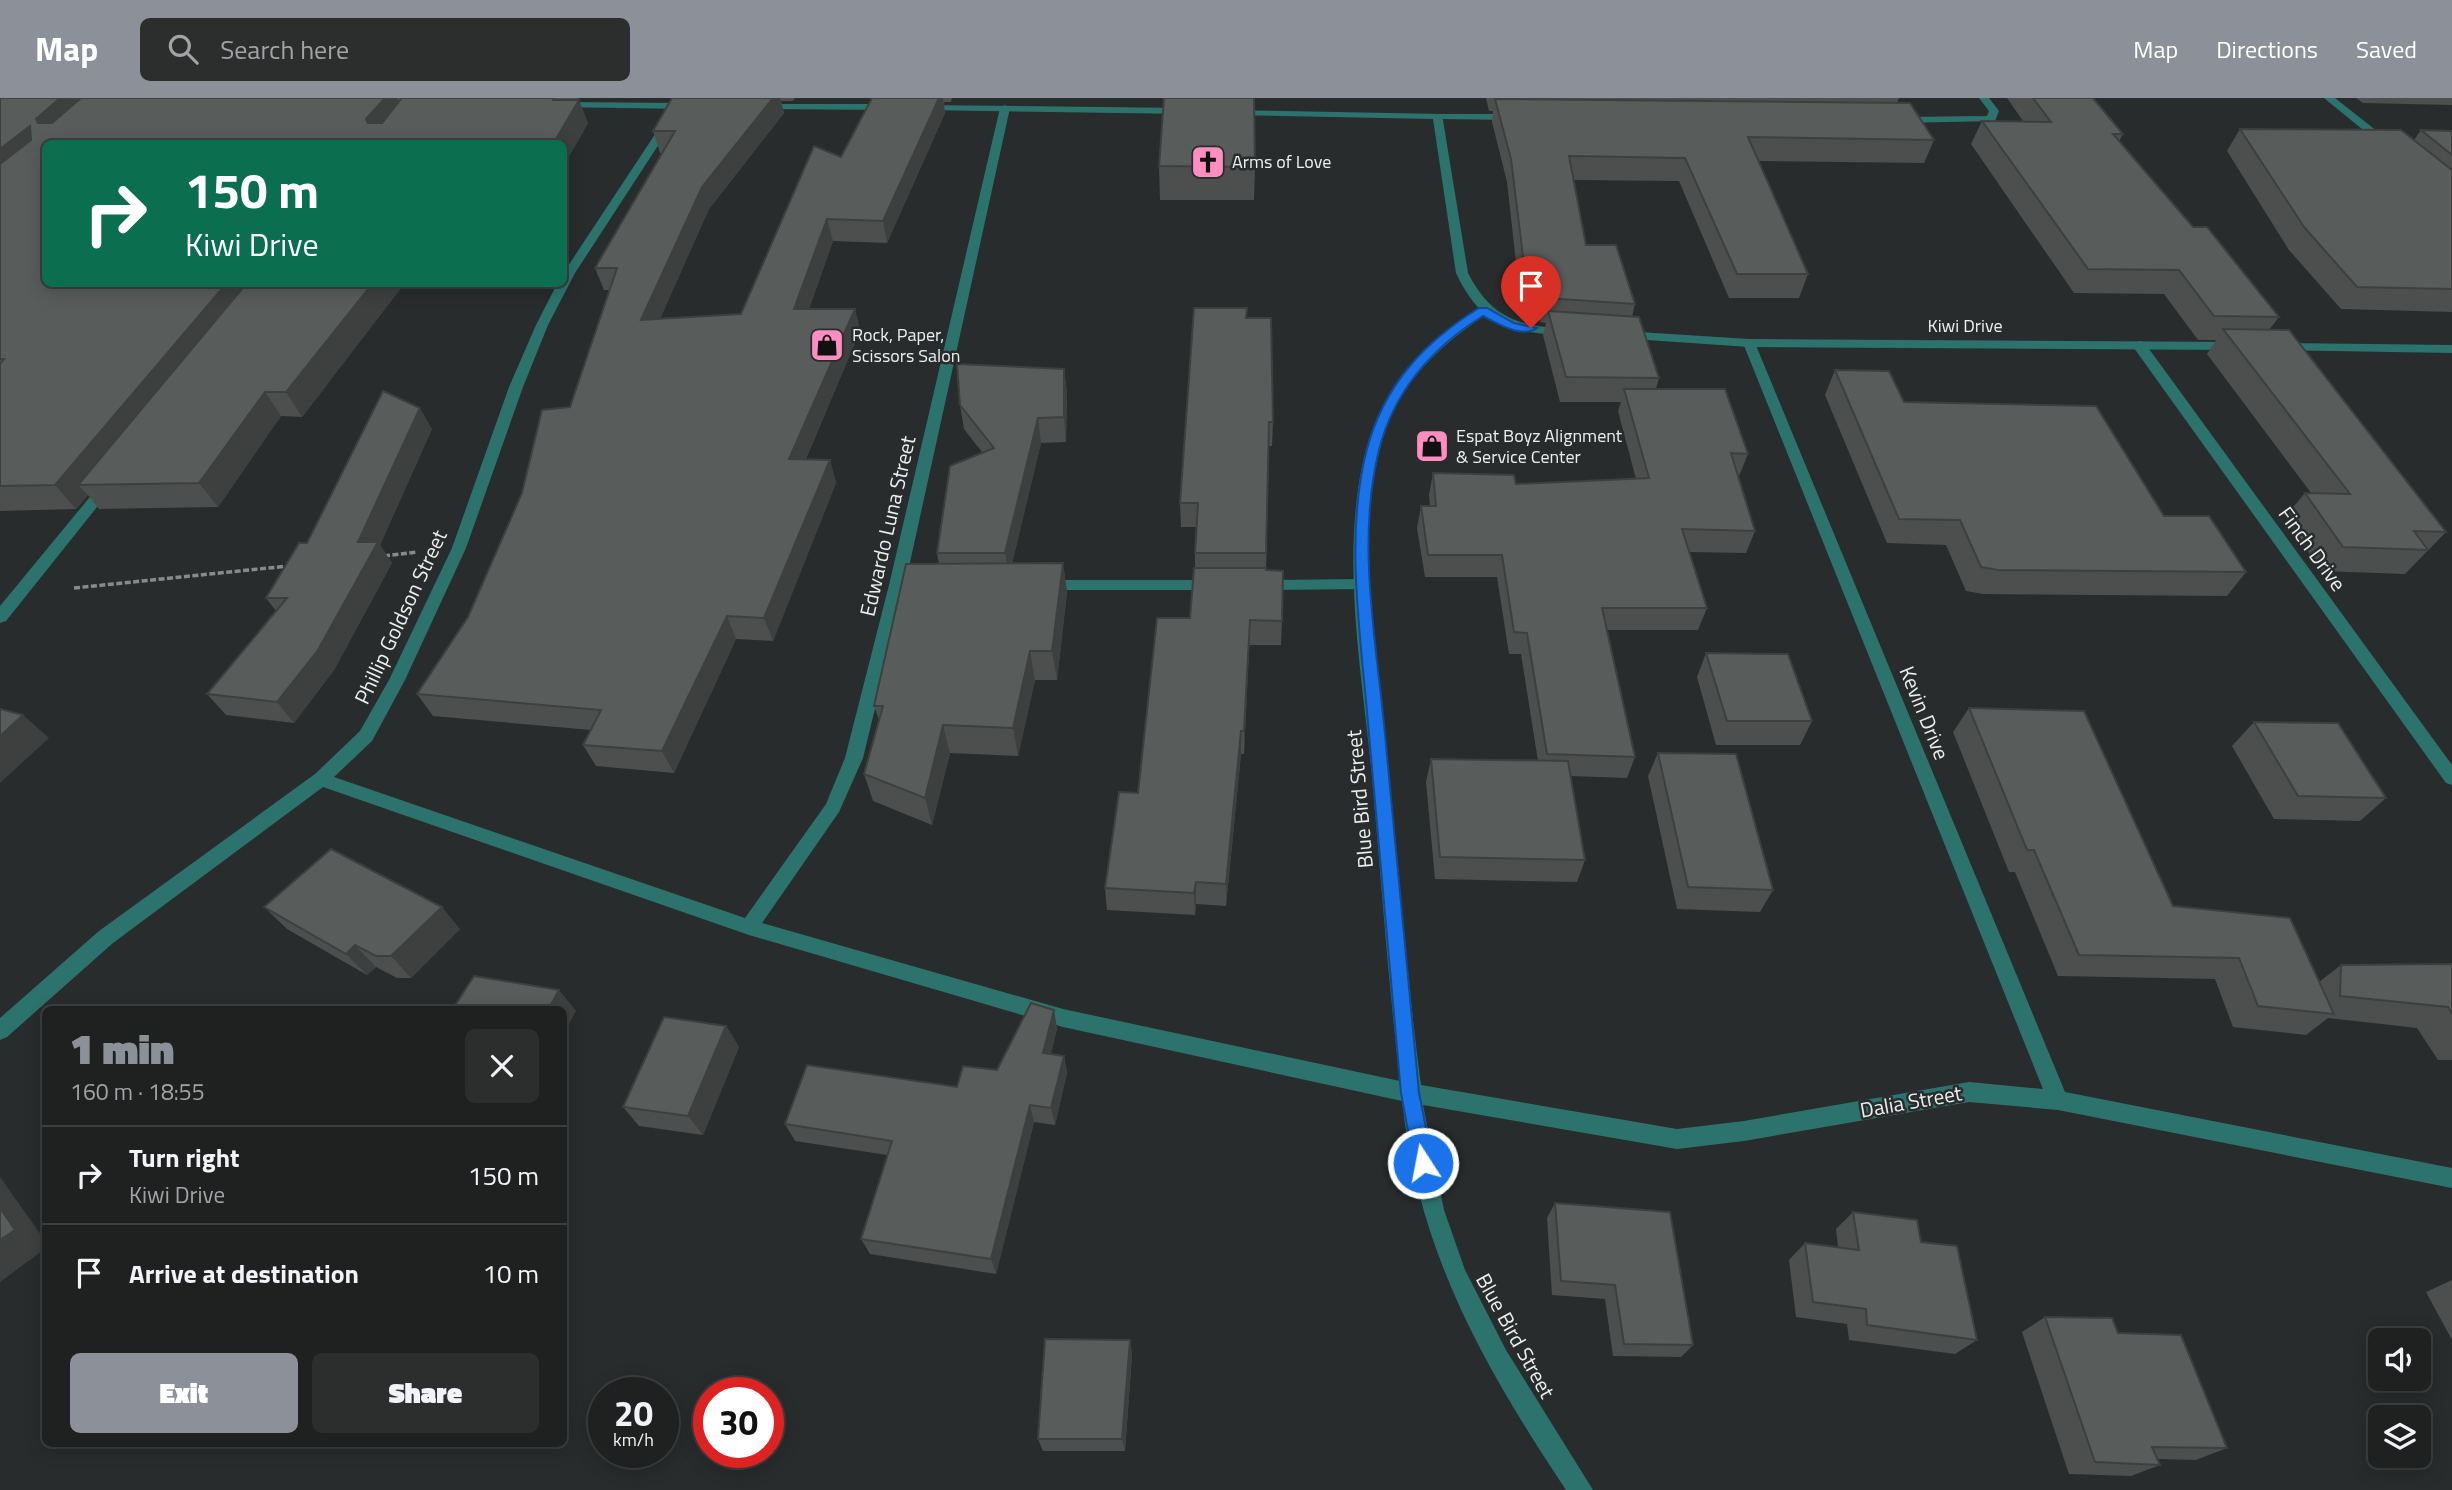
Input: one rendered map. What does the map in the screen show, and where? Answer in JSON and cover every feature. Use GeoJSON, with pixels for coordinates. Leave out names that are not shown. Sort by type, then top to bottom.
{"type":"FeatureCollection","features":[{"type":"Feature","properties":{"kind":"street"},"geometry":{"type":"LineString","coordinates":[[1889,120],[1991,119],[1994,111],[1984,98]]}},
{"type":"Feature","properties":{"kind":"street"},"geometry":{"type":"LineString","coordinates":[[2329,98],[2399,154]]}},
{"type":"Feature","properties":{"kind":"street"},"geometry":{"type":"LineString","coordinates":[[542,105],[682,102],[706,106]]}},
{"type":"Feature","properties":{"kind":"street","name":"Phillip Goldson Street"},"geometry":{"type":"LineString","coordinates":[[567,277],[682,102]]}},
{"type":"Feature","properties":{"kind":"street"},"geometry":{"type":"LineString","coordinates":[[747,106],[1196,111]]}},
{"type":"Feature","properties":{"kind":"street","name":"Edwardo Luna Street"},"geometry":{"type":"LineString","coordinates":[[748,927],[833,807],[854,758],[904,585],[1005,108]]}},
{"type":"Feature","properties":{"kind":"street"},"geometry":{"type":"LineString","coordinates":[[1223,111],[1374,108],[1438,116],[1528,117]]}},
{"type":"Feature","properties":{"kind":"street"},"geometry":{"type":"LineString","coordinates":[[1438,116],[1462,273],[1483,311],[1511,326],[1577,333]]}},
{"type":"Feature","properties":{"kind":"street","name":"Phillip Goldson Street"},"geometry":{"type":"LineString","coordinates":[[0,1031],[106,937],[321,779],[366,736],[397,680],[459,548],[516,387],[542,325],[562,287]]}},
{"type":"Feature","properties":{"kind":"street","name":"Blue Bird Street"},"geometry":{"type":"LineString","coordinates":[[1483,311],[1447,333],[1425,356],[1405,380],[1387,412],[1373,449],[1365,499],[1363,584],[1410,1093],[1428,1186],[1455,1275],[1507,1373],[1581,1490]]}},
{"type":"Feature","properties":{"kind":"street","name":"Kiwi Drive"},"geometry":{"type":"LineString","coordinates":[[1604,334],[1749,342],[2452,349]]}},
{"type":"Feature","properties":{"kind":"street","name":"Kevin Drive"},"geometry":{"type":"LineString","coordinates":[[1749,342],[2058,1100]]}},
{"type":"Feature","properties":{"kind":"street","name":"Finch Drive"},"geometry":{"type":"LineString","coordinates":[[2139,345],[2452,778]]}},
{"type":"Feature","properties":{"kind":"street"},"geometry":{"type":"LineString","coordinates":[[0,617],[115,476]]}},
{"type":"Feature","properties":{"kind":"street"},"geometry":{"type":"LineString","coordinates":[[1034,585],[1363,584]]}},
{"type":"Feature","properties":{"kind":"street","name":"Dalia Street"},"geometry":{"type":"LineString","coordinates":[[321,779],[748,927],[1063,1018],[1410,1093],[1676,1139],[1744,1131],[1969,1092],[2058,1100],[2452,1178]]}},
{"type":"Feature","properties":{"kind":"path"},"geometry":{"type":"LineString","coordinates":[[376,556],[459,548]]}},
{"type":"Feature","properties":{"kind":"path"},"geometry":{"type":"LineString","coordinates":[[19,594],[294,565]]}},
{"type":"Feature","properties":{"kind":"building"},"geometry":{"type":"Polygon","coordinates":[[[0,98],[60,98],[36,119],[38,123],[52,123],[81,98],[385,98],[366,119],[368,123],[382,123],[402,98],[579,100],[555,140],[42,140],[42,287],[223,287],[55,485],[0,486],[0,364],[4,359],[0,359],[0,164],[31,140],[30,126],[0,149],[0,98]]]}},
{"type":"Feature","properties":{"kind":"building"},"geometry":{"type":"Polygon","coordinates":[[[672,98],[773,98],[702,187],[641,320],[741,314],[814,146],[841,157],[872,98],[939,98],[883,221],[827,219],[794,309],[855,309],[789,459],[830,460],[764,618],[727,616],[662,751],[583,745],[601,710],[417,694],[468,617],[522,493],[542,410],[570,407],[617,268],[595,268],[675,131],[653,131],[672,98]]]}},
{"type":"Feature","properties":{"kind":"building"},"geometry":{"type":"Polygon","coordinates":[[[1164,98],[1254,98],[1255,167],[1159,166],[1164,98]]]}},
{"type":"Feature","properties":{"kind":"building"},"geometry":{"type":"Polygon","coordinates":[[[2033,98],[2093,98],[2123,134],[2113,134],[2193,227],[2207,227],[2279,317],[2214,316],[2179,270],[2088,269],[1982,121],[2051,122],[2033,98]]]}},
{"type":"Feature","properties":{"kind":"building"},"geometry":{"type":"Polygon","coordinates":[[[1495,99],[1910,103],[1934,140],[1748,137],[1808,274],[1737,274],[1685,158],[1569,156],[1586,245],[1616,245],[1635,304],[1545,298],[1537,266],[1524,265],[1511,159],[1495,99]]]}},
{"type":"Feature","properties":{"kind":"building"},"geometry":{"type":"Polygon","coordinates":[[[2240,129],[2401,130],[2452,170],[2452,289],[2357,287],[2304,227],[2240,129]]]}},
{"type":"Feature","properties":{"kind":"building"},"geometry":{"type":"Polygon","coordinates":[[[2421,130],[2452,131],[2452,155],[2421,130]]]}},
{"type":"Feature","properties":{"kind":"building"},"geometry":{"type":"Polygon","coordinates":[[[243,287],[370,287],[286,392],[265,392],[199,483],[78,485],[243,287]]]}},
{"type":"Feature","properties":{"kind":"building"},"geometry":{"type":"Polygon","coordinates":[[[1194,308],[1247,308],[1246,318],[1271,318],[1273,422],[1269,422],[1266,553],[1195,553],[1198,503],[1180,503],[1194,308]]]}},
{"type":"Feature","properties":{"kind":"building"},"geometry":{"type":"Polygon","coordinates":[[[1548,311],[1639,317],[1659,378],[1566,377],[1548,311]]]}},
{"type":"Feature","properties":{"kind":"building"},"geometry":{"type":"Polygon","coordinates":[[[2223,329],[2289,330],[2446,532],[2414,531],[2428,550],[2343,547],[2305,493],[2350,494],[2223,329]]]}},
{"type":"Feature","properties":{"kind":"building"},"geometry":{"type":"Polygon","coordinates":[[[957,364],[1064,369],[1064,417],[1038,418],[1005,553],[937,553],[950,466],[994,448],[960,405],[957,364]]]}},
{"type":"Feature","properties":{"kind":"building"},"geometry":{"type":"Polygon","coordinates":[[[1835,370],[1889,371],[1904,402],[2096,406],[2164,516],[2209,516],[2246,572],[1998,570],[1981,567],[1960,520],[1899,519],[1835,370]]]}},
{"type":"Feature","properties":{"kind":"building"},"geometry":{"type":"Polygon","coordinates":[[[1624,389],[1725,389],[1748,454],[1731,453],[1755,531],[1682,529],[1707,608],[1602,608],[1635,757],[1547,754],[1527,633],[1514,632],[1502,555],[1428,555],[1421,506],[1436,506],[1433,473],[1514,475],[1516,484],[1649,478],[1624,389]]]}},
{"type":"Feature","properties":{"kind":"building"},"geometry":{"type":"Polygon","coordinates":[[[383,391],[420,408],[358,542],[378,542],[318,650],[277,702],[207,694],[287,598],[266,598],[299,543],[307,543],[383,391]]]}},
{"type":"Feature","properties":{"kind":"building"},"geometry":{"type":"Polygon","coordinates":[[[1063,563],[1052,651],[1030,651],[1013,728],[943,725],[925,798],[864,774],[883,706],[874,706],[906,564],[1063,563]]]}},
{"type":"Feature","properties":{"kind":"building"},"geometry":{"type":"Polygon","coordinates":[[[1194,568],[1266,568],[1283,571],[1282,621],[1250,620],[1244,731],[1241,731],[1226,884],[1196,882],[1194,893],[1105,888],[1119,792],[1138,793],[1157,618],[1190,618],[1194,568]]]}},
{"type":"Feature","properties":{"kind":"building"},"geometry":{"type":"Polygon","coordinates":[[[1706,653],[1788,654],[1812,721],[1727,721],[1706,653]]]}},
{"type":"Feature","properties":{"kind":"building"},"geometry":{"type":"Polygon","coordinates":[[[1969,708],[2084,711],[2173,906],[2290,918],[2334,1014],[2258,1006],[2239,958],[2079,955],[2034,850],[2027,850],[1969,708]]]}},
{"type":"Feature","properties":{"kind":"building"},"geometry":{"type":"Polygon","coordinates":[[[0,709],[23,715],[0,736],[0,709]]]}},
{"type":"Feature","properties":{"kind":"building"},"geometry":{"type":"Polygon","coordinates":[[[2254,722],[2338,723],[2386,798],[2298,796],[2254,722]]]}},
{"type":"Feature","properties":{"kind":"building"},"geometry":{"type":"Polygon","coordinates":[[[1658,753],[1736,754],[1773,890],[1688,887],[1658,753]]]}},
{"type":"Feature","properties":{"kind":"building"},"geometry":{"type":"Polygon","coordinates":[[[1431,759],[1568,761],[1585,860],[1440,857],[1431,759]]]}},
{"type":"Feature","properties":{"kind":"building"},"geometry":{"type":"Polygon","coordinates":[[[331,849],[442,907],[391,956],[376,956],[355,945],[346,954],[264,907],[331,849]]]}},
{"type":"Feature","properties":{"kind":"building"},"geometry":{"type":"Polygon","coordinates":[[[2452,964],[2452,1014],[2448,1007],[2340,996],[2341,965],[2452,964]]]}},
{"type":"Feature","properties":{"kind":"building"},"geometry":{"type":"Polygon","coordinates":[[[474,976],[559,990],[550,1006],[455,1006],[474,976]]]}},
{"type":"Feature","properties":{"kind":"building"},"geometry":{"type":"Polygon","coordinates":[[[1031,1003],[1054,1010],[1043,1053],[1064,1056],[1051,1108],[1030,1105],[991,1259],[861,1239],[892,1141],[785,1124],[807,1065],[957,1087],[963,1066],[997,1070],[1031,1003]]]}},
{"type":"Feature","properties":{"kind":"building"},"geometry":{"type":"Polygon","coordinates":[[[664,1017],[726,1026],[688,1116],[623,1107],[664,1017]]]}},
{"type":"Feature","properties":{"kind":"building"},"geometry":{"type":"Polygon","coordinates":[[[1555,1203],[1670,1212],[1693,1345],[1624,1344],[1615,1285],[1561,1281],[1555,1203]]]}},
{"type":"Feature","properties":{"kind":"building"},"geometry":{"type":"Polygon","coordinates":[[[0,1208],[15,1230],[0,1240],[0,1208]]]}},
{"type":"Feature","properties":{"kind":"building"},"geometry":{"type":"Polygon","coordinates":[[[1853,1212],[1917,1220],[1921,1242],[1957,1246],[1977,1340],[1867,1325],[1866,1309],[1813,1302],[1805,1243],[1859,1250],[1853,1212]]]}},
{"type":"Feature","properties":{"kind":"building"},"geometry":{"type":"Polygon","coordinates":[[[2045,1317],[2112,1318],[2118,1333],[2181,1335],[2227,1448],[2152,1447],[2160,1465],[2095,1462],[2045,1317]]]}},
{"type":"Feature","properties":{"kind":"building"},"geometry":{"type":"Polygon","coordinates":[[[1045,1339],[1130,1340],[1122,1439],[1038,1439],[1045,1339]]]}},
{"type":"Feature","properties":{"kind":"place","name":"Arms of Love"},"geometry":{"type":"Point","coordinates":[1208,162]}},
{"type":"Feature","properties":{"kind":"place","name":"Rock, Paper, Scissors Salon"},"geometry":{"type":"Point","coordinates":[827,345]}},
{"type":"Feature","properties":{"kind":"place","name":"Espat Boyz Alignment & Service Center"},"geometry":{"type":"Point","coordinates":[1432,446]}},
{"type":"Feature","properties":{"kind":"route"},"geometry":{"type":"LineString","coordinates":[[1423,1163],[1410,1093],[1363,584],[1365,499],[1373,449],[1387,412],[1405,380],[1447,333],[1483,311],[1511,326],[1531,328]]}}]}
